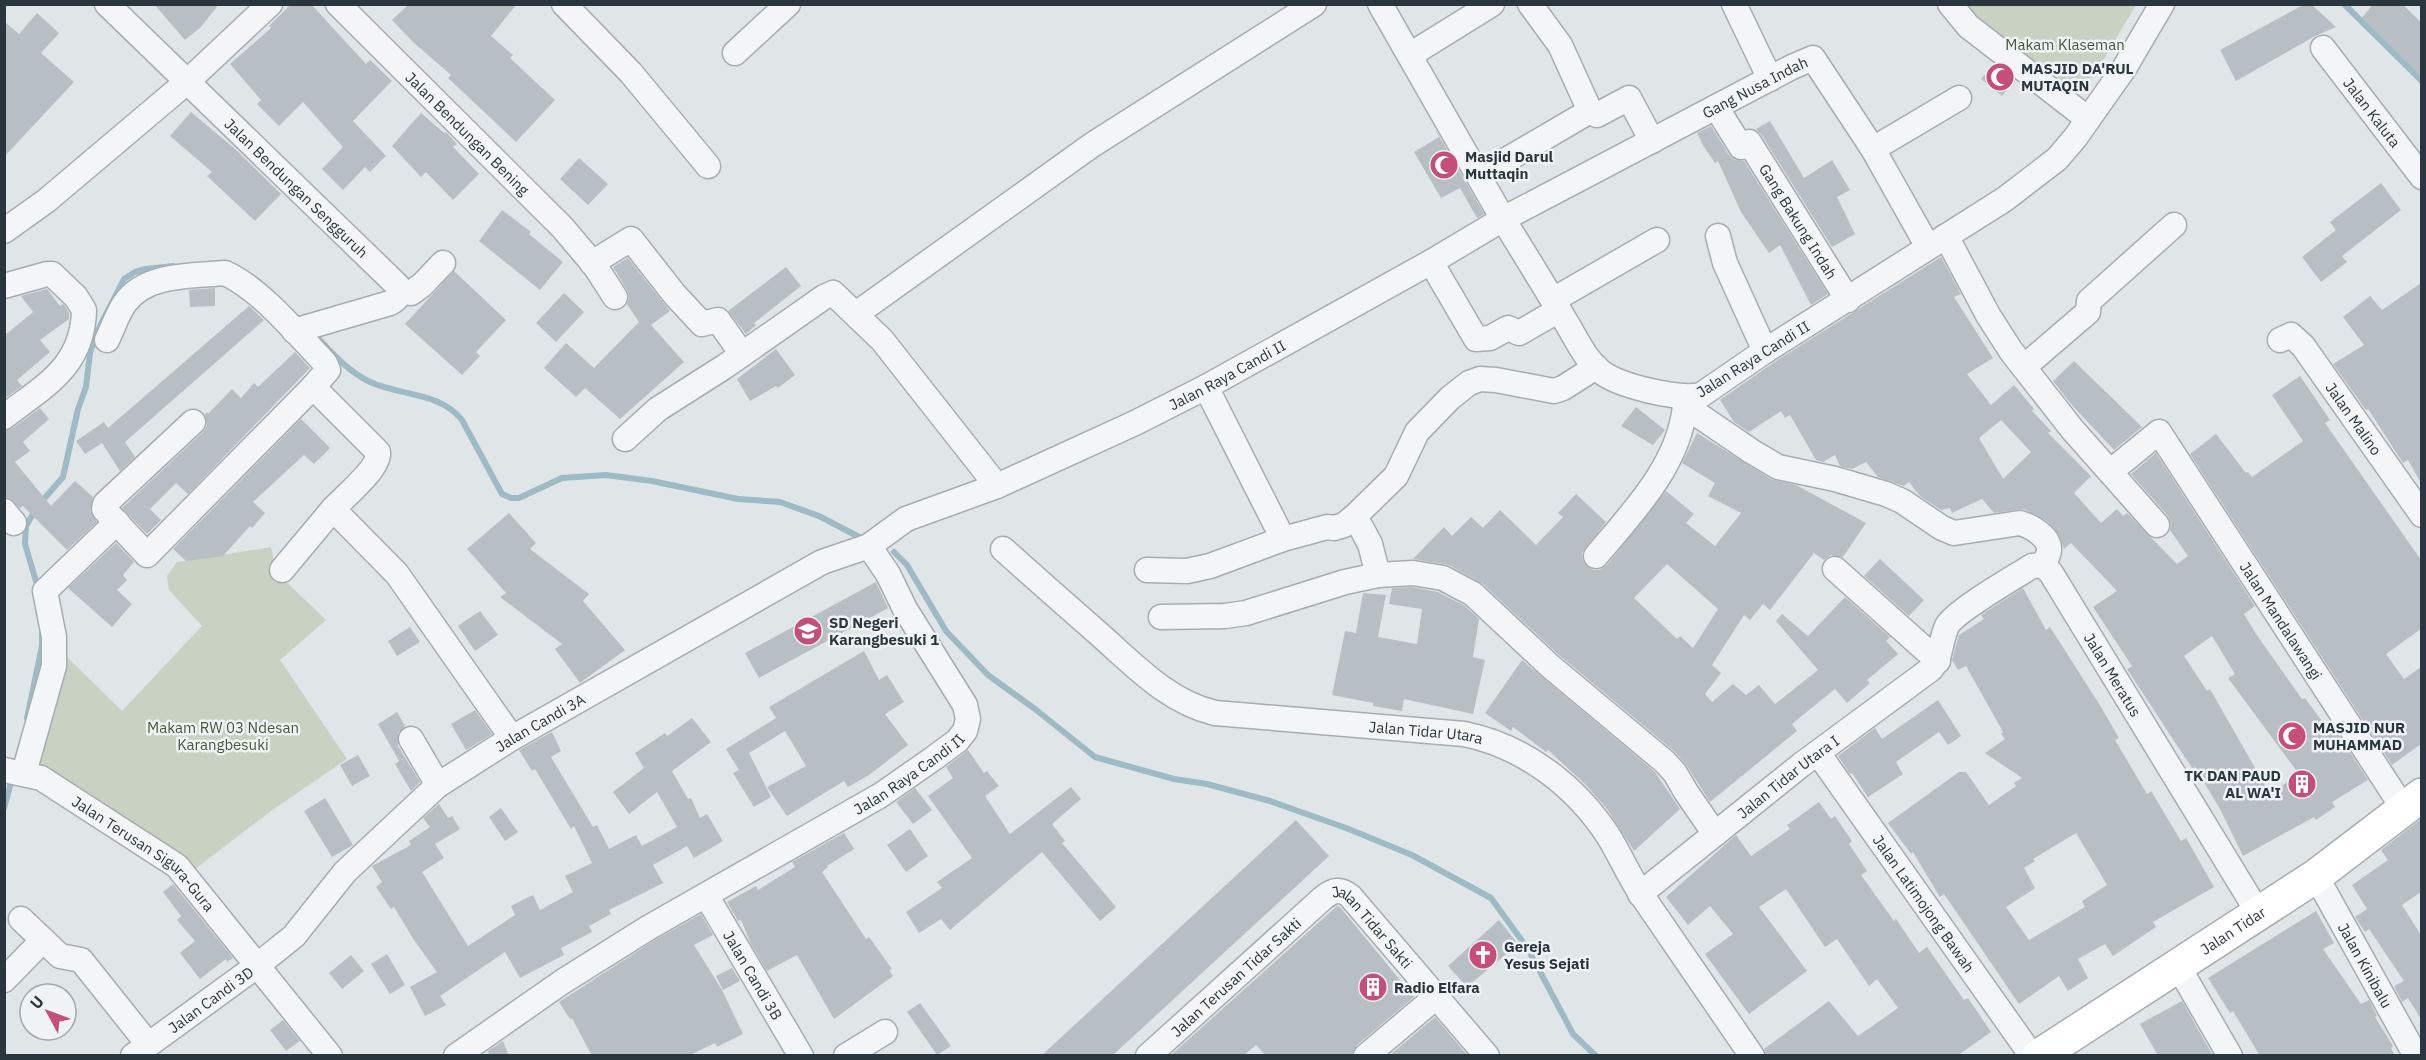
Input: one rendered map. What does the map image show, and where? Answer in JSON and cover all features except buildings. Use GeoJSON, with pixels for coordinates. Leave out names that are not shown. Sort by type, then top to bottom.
{"type":"FeatureCollection","features":[{"type":"Feature","properties":{"kind":"main road","name":"Jalan Tidar"},"geometry":{"type":"LineString","coordinates":[[2039,1056],[2316,876],[2412,802]]}},
{"type":"Feature","properties":{"kind":"street","name":"Jalan Bendungan Sengguruh"},"geometry":{"type":"LineString","coordinates":[[107,4],[394,281],[400,291]]}},
{"type":"Feature","properties":{"kind":"street"},"geometry":{"type":"LineString","coordinates":[[4,231],[46,201],[188,81],[270,4]]}},
{"type":"Feature","properties":{"kind":"street","name":"Jalan Bendungan Bening"},"geometry":{"type":"LineString","coordinates":[[338,4],[562,227],[593,264],[615,297]]}},
{"type":"Feature","properties":{"kind":"street"},"geometry":{"type":"LineString","coordinates":[[564,4],[631,73],[708,166]]}},
{"type":"Feature","properties":{"kind":"street"},"geometry":{"type":"LineString","coordinates":[[856,314],[1092,145],[1314,4]]}},
{"type":"Feature","properties":{"kind":"street"},"geometry":{"type":"LineString","coordinates":[[1380,4],[1503,219]]}},
{"type":"Feature","properties":{"kind":"street"},"geometry":{"type":"LineString","coordinates":[[1410,55],[1492,4]]}},
{"type":"Feature","properties":{"kind":"street"},"geometry":{"type":"LineString","coordinates":[[1530,4],[1560,45],[1590,111],[1598,115],[1629,98],[1652,141]]}},
{"type":"Feature","properties":{"kind":"street"},"geometry":{"type":"LineString","coordinates":[[1734,4],[1770,79]]}},
{"type":"Feature","properties":{"kind":"street"},"geometry":{"type":"LineString","coordinates":[[1950,4],[1968,26],[2088,119]]}},
{"type":"Feature","properties":{"kind":"street","name":"Jalan Raya Candi II"},"geometry":{"type":"LineString","coordinates":[[456,1056],[562,982],[705,895],[881,795],[949,747],[965,731],[968,713],[960,696],[905,609],[888,574],[868,546],[906,519],[997,486],[1135,423],[1206,387],[1431,262],[1503,219],[1596,367],[1606,375],[1624,382],[1688,402],[2005,198],[2044,170],[2057,159],[2125,67],[2162,4]]}},
{"type":"Feature","properties":{"kind":"street"},"geometry":{"type":"LineString","coordinates":[[735,53],[779,7]]}},
{"type":"Feature","properties":{"kind":"street","name":"Jalan Kaluta"},"geometry":{"type":"LineString","coordinates":[[2323,48],[2421,177]]}},
{"type":"Feature","properties":{"kind":"street","name":"Gang Nusa Indah"},"geometry":{"type":"LineString","coordinates":[[1503,219],[1813,58],[1818,62],[1824,77],[2011,351],[2072,429],[2157,525]]}},
{"type":"Feature","properties":{"kind":"street"},"geometry":{"type":"LineString","coordinates":[[1873,149],[1959,98]]}},
{"type":"Feature","properties":{"kind":"street","name":"Gang Bakung Indah"},"geometry":{"type":"LineString","coordinates":[[1716,107],[1741,147],[1749,142],[1848,300]]}},
{"type":"Feature","properties":{"kind":"street"},"geometry":{"type":"LineString","coordinates":[[1479,176],[1590,111]]}},
{"type":"Feature","properties":{"kind":"street"},"geometry":{"type":"LineString","coordinates":[[2025,366],[2088,312],[2089,301],[2174,225]]}},
{"type":"Feature","properties":{"kind":"street"},"geometry":{"type":"LineString","coordinates":[[1718,236],[1725,263],[1765,351]]}},
{"type":"Feature","properties":{"kind":"street"},"geometry":{"type":"LineString","coordinates":[[593,264],[631,239],[686,308],[702,324],[718,320],[742,354]]}},
{"type":"Feature","properties":{"kind":"street"},"geometry":{"type":"LineString","coordinates":[[1431,262],[1476,339],[1490,338],[1508,328],[1519,333],[1556,305],[1657,240]]}},
{"type":"Feature","properties":{"kind":"street"},"geometry":{"type":"LineString","coordinates":[[305,327],[390,303],[398,297],[400,291],[411,293],[422,285],[443,263]]}},
{"type":"Feature","properties":{"kind":"street"},"geometry":{"type":"LineString","coordinates":[[107,340],[126,302],[132,294],[147,284],[225,273],[305,327],[328,370],[147,555],[104,509],[105,504],[193,422]]}},
{"type":"Feature","properties":{"kind":"street"},"geometry":{"type":"LineString","coordinates":[[4,286],[52,274],[71,291],[84,310],[83,323],[70,361],[58,375],[4,417]]}},
{"type":"Feature","properties":{"kind":"street"},"geometry":{"type":"LineString","coordinates":[[625,439],[658,409],[829,294],[836,295],[882,340],[997,486]]}},
{"type":"Feature","properties":{"kind":"street","name":"Jalan Malino"},"geometry":{"type":"LineString","coordinates":[[2280,340],[2291,335],[2303,346],[2421,515]]}},
{"type":"Feature","properties":{"kind":"street"},"geometry":{"type":"LineString","coordinates":[[1147,570],[1187,571],[1210,566],[1283,539],[1327,527],[1334,528],[1344,525],[1396,476],[1418,432],[1449,398],[1469,383],[1480,379],[1496,380],[1554,390],[1563,388],[1596,367]]}},
{"type":"Feature","properties":{"kind":"street"},"geometry":{"type":"LineString","coordinates":[[282,570],[333,509],[374,467],[379,457],[375,448],[313,387]]}},
{"type":"Feature","properties":{"kind":"street"},"geometry":{"type":"LineString","coordinates":[[1206,387],[1283,539]]}},
{"type":"Feature","properties":{"kind":"street"},"geometry":{"type":"LineString","coordinates":[[1596,556],[1641,504],[1658,478],[1683,428],[1688,402],[1751,451],[1778,467],[1835,479],[1886,494],[1902,501],[1942,528],[1954,533],[2020,523],[2030,527],[2048,544],[2049,551],[2043,565],[2032,566],[1960,613],[1948,624],[1938,661],[1836,569]]}},
{"type":"Feature","properties":{"kind":"street","name":"Jalan Mandalawangi"},"geometry":{"type":"LineString","coordinates":[[2110,472],[2160,432],[2412,802]]}},
{"type":"Feature","properties":{"kind":"street"},"geometry":{"type":"LineString","coordinates":[[333,509],[397,574],[512,738]]}},
{"type":"Feature","properties":{"kind":"street"},"geometry":{"type":"LineString","coordinates":[[1355,516],[1370,544],[1378,575]]}},
{"type":"Feature","properties":{"kind":"street"},"geometry":{"type":"LineString","coordinates":[[12,772],[54,666],[54,637],[45,591],[117,522]]}},
{"type":"Feature","properties":{"kind":"street","name":"Jalan Candi 3A"},"geometry":{"type":"LineString","coordinates":[[258,965],[305,926],[345,872],[438,785],[512,738],[822,562],[868,546]]}},
{"type":"Feature","properties":{"kind":"street","name":"Jalan Tidar Utara"},"geometry":{"type":"LineString","coordinates":[[1003,549],[1139,669],[1187,705],[1226,714],[1464,734],[1489,739],[1504,745],[1558,780],[1587,808],[1610,838],[1641,894],[1752,1056]]}},
{"type":"Feature","properties":{"kind":"street","name":"Jalan Meratus"},"geometry":{"type":"LineString","coordinates":[[2043,565],[2051,573],[2259,914]]}},
{"type":"Feature","properties":{"kind":"street"},"geometry":{"type":"LineString","coordinates":[[1161,617],[1225,616],[1246,613],[1345,582],[1378,575],[1424,574],[1443,579],[1473,594],[1550,666],[1670,767],[1715,834]]}},
{"type":"Feature","properties":{"kind":"street","name":"Jalan Tidar Utara I"},"geometry":{"type":"LineString","coordinates":[[1641,894],[1818,753],[1931,669],[1938,661]]}},
{"type":"Feature","properties":{"kind":"street"},"geometry":{"type":"LineString","coordinates":[[411,738],[438,785]]}},
{"type":"Feature","properties":{"kind":"street","name":"Jalan Latimojong Bawah"},"geometry":{"type":"LineString","coordinates":[[1818,753],[2032,1056]]}},
{"type":"Feature","properties":{"kind":"street","name":"Jalan Terusan Sigura-Gura"},"geometry":{"type":"LineString","coordinates":[[12,772],[41,778],[177,866],[330,1056]]}},
{"type":"Feature","properties":{"kind":"street","name":"Jalan Kinibalu"},"geometry":{"type":"LineString","coordinates":[[2316,876],[2416,1056]]}},
{"type":"Feature","properties":{"kind":"street","name":"Jalan Tidar Sakti"},"geometry":{"type":"LineString","coordinates":[[1323,898],[1337,890],[1350,896],[1487,1056]]}},
{"type":"Feature","properties":{"kind":"street","name":"Jalan Candi 3B"},"geometry":{"type":"LineString","coordinates":[[705,895],[801,1056]]}},
{"type":"Feature","properties":{"kind":"street","name":"Jalan Terusan Tidar Sakti"},"geometry":{"type":"LineString","coordinates":[[1148,1056],[1323,898]]}},
{"type":"Feature","properties":{"kind":"street"},"geometry":{"type":"LineString","coordinates":[[21,919],[60,956],[81,960],[140,1050]]}},
{"type":"Feature","properties":{"kind":"street"},"geometry":{"type":"LineString","coordinates":[[4,980],[43,940]]}},
{"type":"Feature","properties":{"kind":"street","name":"Jalan Candi 3D"},"geometry":{"type":"LineString","coordinates":[[140,1050],[258,965]]}},
{"type":"Feature","properties":{"kind":"street"},"geometry":{"type":"LineString","coordinates":[[2178,966],[2230,1056]]}},
{"type":"Feature","properties":{"kind":"street"},"geometry":{"type":"LineString","coordinates":[[1366,1056],[1436,997]]}},
{"type":"Feature","properties":{"kind":"street"},"geometry":{"type":"LineString","coordinates":[[846,1056],[885,1032]]}},
{"type":"Feature","properties":{"kind":"green space","name":"Makam Klaseman"},"geometry":{"type":"Polygon","coordinates":[[[1961,5],[2136,5],[2095,74],[2069,99],[1961,5]]]}},
{"type":"Feature","properties":{"kind":"green space","name":"Makam RW 03 Ndesan Karangbesuki"},"geometry":{"type":"Polygon","coordinates":[[[271,547],[277,573],[326,620],[280,660],[347,759],[271,811],[195,869],[34,762],[62,652],[122,711],[202,626],[169,590],[167,576],[177,562],[271,547]]]}},
{"type":"Feature","properties":{"kind":"waterway"},"geometry":{"type":"LineString","coordinates":[[2344,4],[2422,81]]}},
{"type":"Feature","properties":{"kind":"waterway"},"geometry":{"type":"LineString","coordinates":[[38,588],[25,544],[26,526],[37,507],[63,477],[78,409],[86,387],[90,353],[97,332],[124,279],[135,272],[146,269],[173,266]]}},
{"type":"Feature","properties":{"kind":"waterway"},"geometry":{"type":"LineString","coordinates":[[318,338],[342,363],[362,378],[382,387],[431,399],[453,411],[462,420],[502,494],[511,498],[519,498],[562,478],[606,475],[652,481],[738,499],[780,502],[819,516],[863,539]]}},
{"type":"Feature","properties":{"kind":"waterway"},"geometry":{"type":"LineString","coordinates":[[894,552],[907,565],[946,631],[988,675],[1095,757],[1174,779],[1207,784],[1270,801],[1346,828],[1412,855],[1491,898],[1528,949],[1573,1034],[1596,1056]]}},
{"type":"Feature","properties":{"kind":"waterway"},"geometry":{"type":"LineString","coordinates":[[27,718],[42,646],[42,631]]}},
{"type":"Feature","properties":{"kind":"waterway"},"geometry":{"type":"LineString","coordinates":[[4,808],[11,783]]}},
{"type":"Feature","properties":{"kind":"place","name":"MASJID DA'RUL MUTAQIN"},"geometry":{"type":"Point","coordinates":[2000,77]}},
{"type":"Feature","properties":{"kind":"place","name":"Masjid Darul Muttaqin"},"geometry":{"type":"Point","coordinates":[1444,165]}},
{"type":"Feature","properties":{"kind":"place","name":"SD Negeri Karangbesuki 1"},"geometry":{"type":"Point","coordinates":[808,631]}},
{"type":"Feature","properties":{"kind":"place","name":"MASJID NUR MUHAMMAD"},"geometry":{"type":"Point","coordinates":[2292,736]}},
{"type":"Feature","properties":{"kind":"place","name":"TK DAN PAUD AL WA'I"},"geometry":{"type":"Point","coordinates":[2302,784]}},
{"type":"Feature","properties":{"kind":"place","name":"Gereja Yesus Sejati"},"geometry":{"type":"Point","coordinates":[1483,955]}},
{"type":"Feature","properties":{"kind":"place","name":"Radio Elfara"},"geometry":{"type":"Point","coordinates":[1373,987]}}]}
